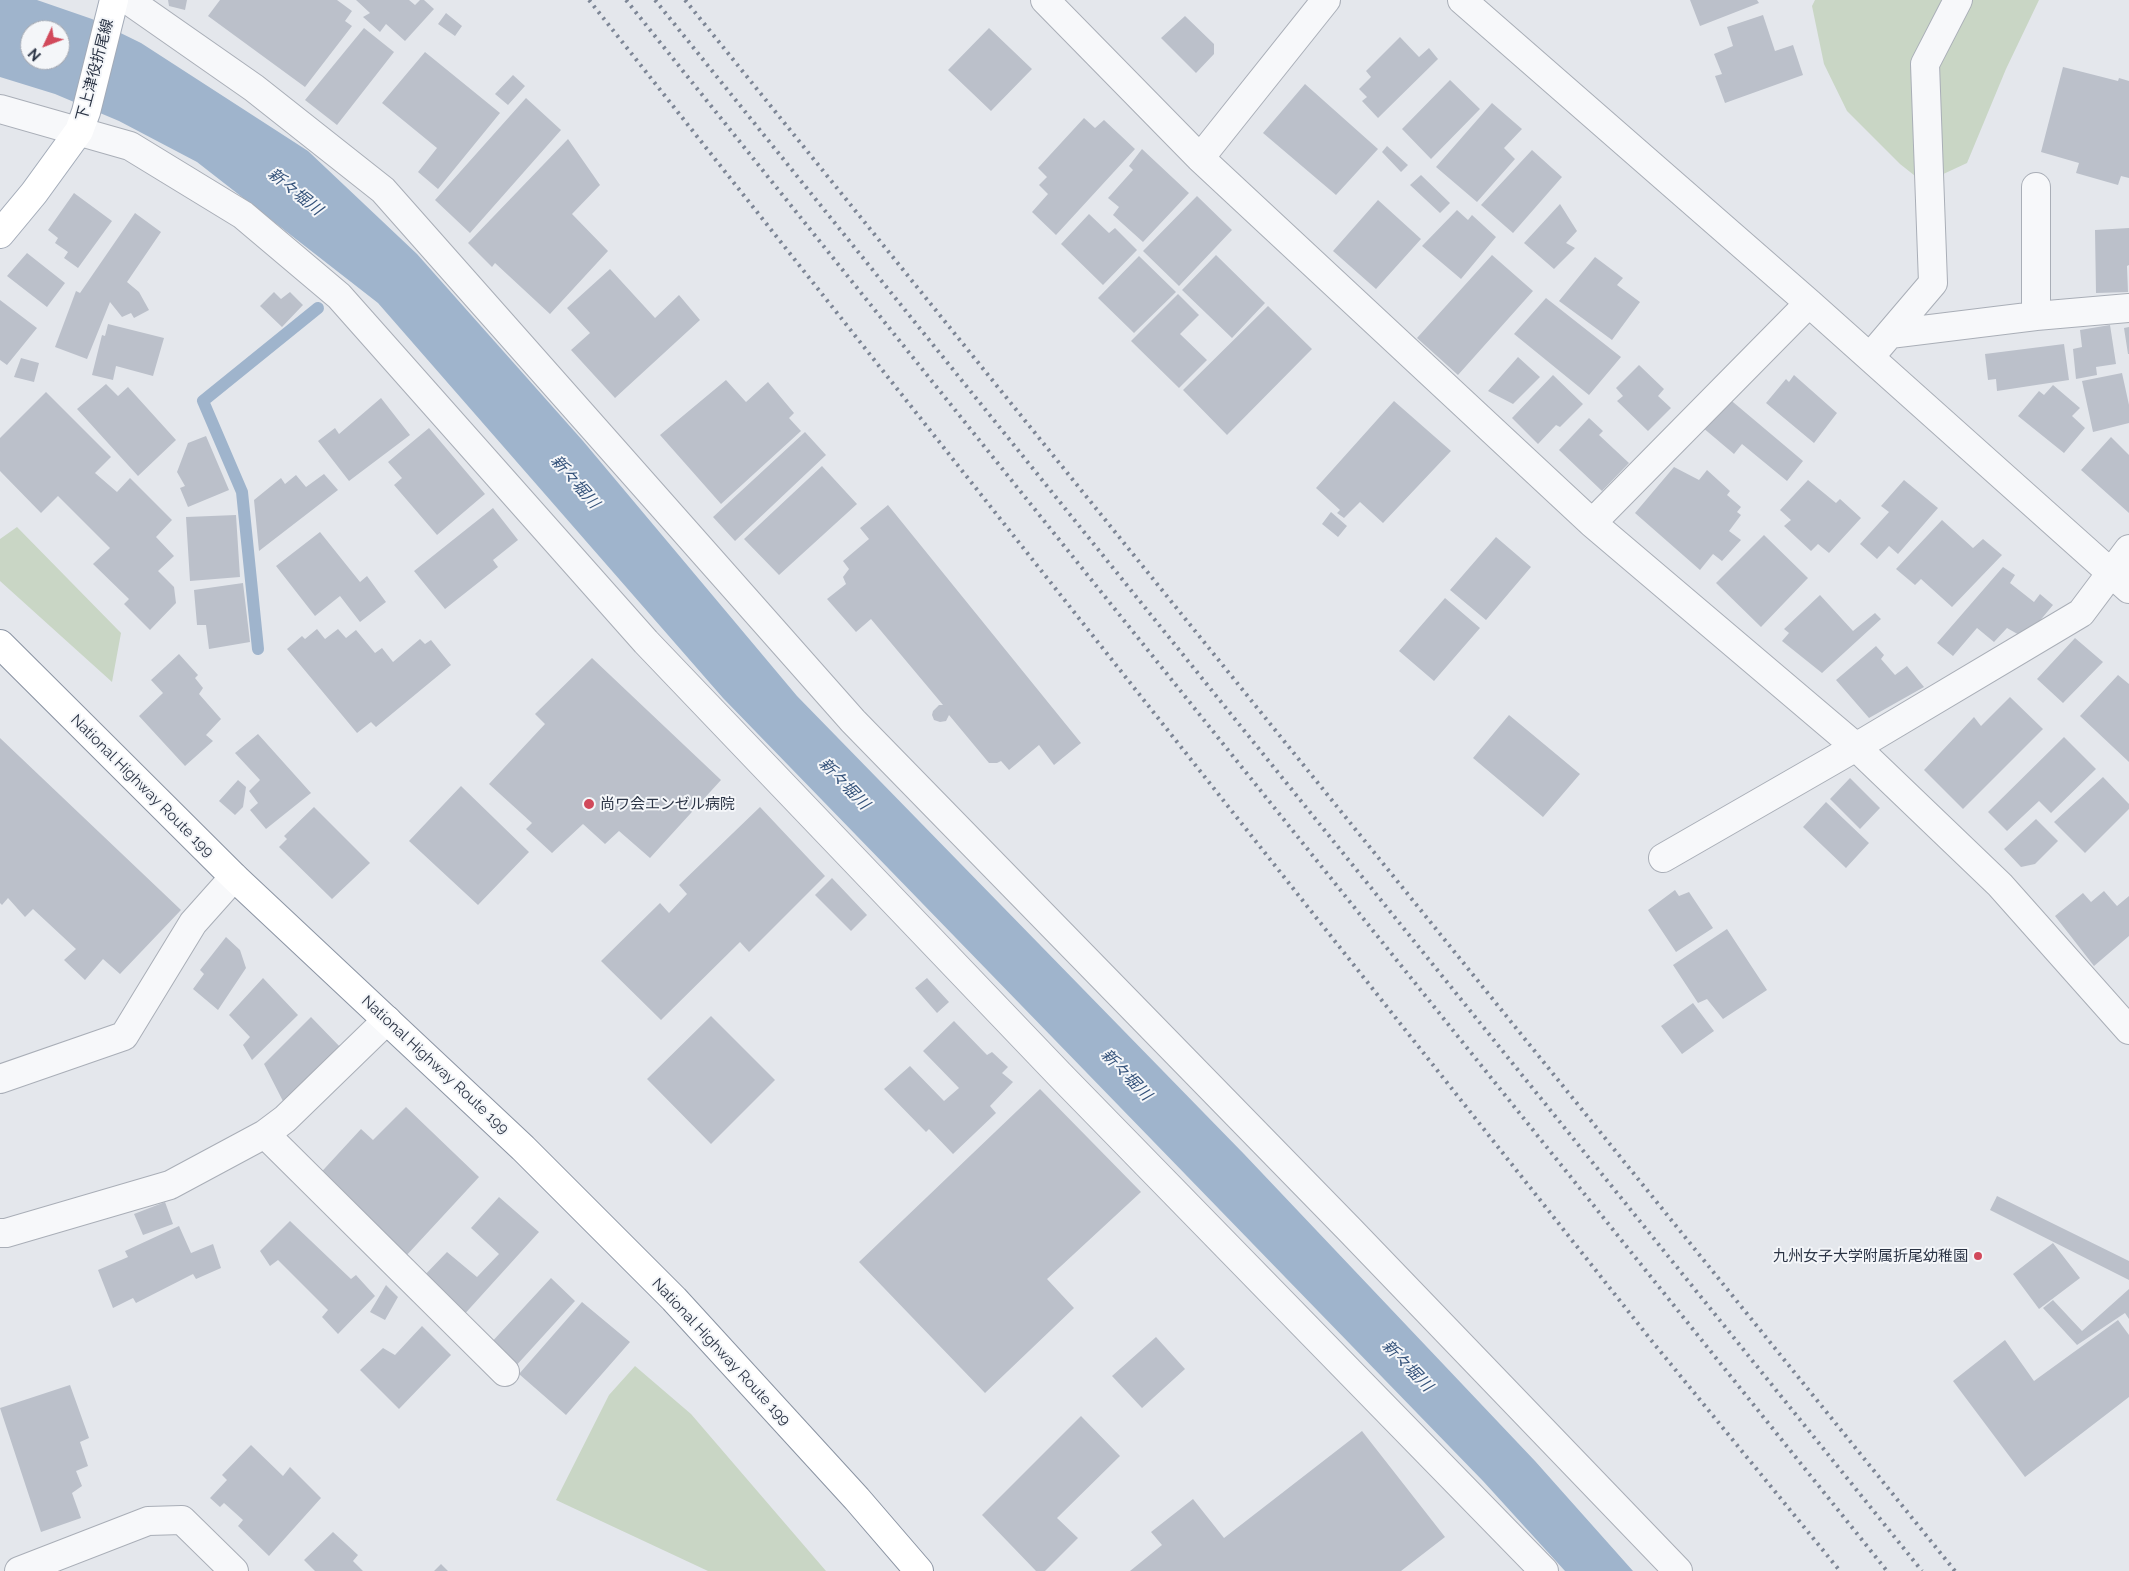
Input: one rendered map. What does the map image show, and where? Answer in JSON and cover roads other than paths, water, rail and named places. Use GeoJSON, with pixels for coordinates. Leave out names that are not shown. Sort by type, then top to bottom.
{"type":"FeatureCollection","features":[{"type":"Feature","properties":{"kind":"main road","name":"下上津役折尾線"},"geometry":{"type":"LineString","coordinates":[[0,234],[34,193],[82,122],[114,0]]}},
{"type":"Feature","properties":{"kind":"main road","name":"National Highway Route 199"},"geometry":{"type":"LineString","coordinates":[[0,644],[234,877],[523,1148],[674,1299],[857,1499],[920,1571]]}},
{"type":"Feature","properties":{"kind":"main road","name":"National Highway Route 199"},"geometry":{"type":"LineString","coordinates":[[857,1499],[937,1571]]}},
{"type":"Feature","properties":{"kind":"street"},"geometry":{"type":"LineString","coordinates":[[128,0],[254,88],[383,190],[853,721],[1349,1229],[1678,1571]]}},
{"type":"Feature","properties":{"kind":"street"},"geometry":{"type":"LineString","coordinates":[[1045,0],[1200,158],[1592,522],[1856,747],[2000,885],[2129,1030]]}},
{"type":"Feature","properties":{"kind":"street"},"geometry":{"type":"LineString","coordinates":[[1200,158],[1326,0]]}},
{"type":"Feature","properties":{"kind":"street"},"geometry":{"type":"LineString","coordinates":[[1462,0],[1809,303],[2120,581]]}},
{"type":"Feature","properties":{"kind":"street"},"geometry":{"type":"LineString","coordinates":[[1870,357],[1933,284],[1925,64],[1958,0]]}},
{"type":"Feature","properties":{"kind":"street"},"geometry":{"type":"LineString","coordinates":[[0,109],[82,122],[130,146],[244,215],[339,296],[646,642],[1073,1088],[1544,1571]]}},
{"type":"Feature","properties":{"kind":"street"},"geometry":{"type":"LineString","coordinates":[[2036,187],[2036,316]]}},
{"type":"Feature","properties":{"kind":"street"},"geometry":{"type":"LineString","coordinates":[[1592,522],[1809,303]]}},
{"type":"Feature","properties":{"kind":"street"},"geometry":{"type":"LineString","coordinates":[[1890,334],[2036,316],[2129,308]]}},
{"type":"Feature","properties":{"kind":"street"},"geometry":{"type":"LineString","coordinates":[[1663,858],[1856,747],[2080,612],[2120,581],[2129,549]]}},
{"type":"Feature","properties":{"kind":"street"},"geometry":{"type":"LineString","coordinates":[[0,1079],[124,1036],[193,923],[234,877]]}},
{"type":"Feature","properties":{"kind":"street"},"geometry":{"type":"LineString","coordinates":[[0,1233],[170,1185],[265,1134],[285,1119],[387,1020]]}},
{"type":"Feature","properties":{"kind":"street"},"geometry":{"type":"LineString","coordinates":[[265,1134],[506,1372]]}},
{"type":"Feature","properties":{"kind":"street"},"geometry":{"type":"LineString","coordinates":[[19,1571],[148,1521],[182,1520],[234,1571]]}},
{"type":"Feature","properties":{"kind":"water","name":"新々堀川"},"geometry":{"type":"Polygon","coordinates":[[[0,0],[37,0],[92,19],[141,43],[308,151],[417,254],[583,441],[797,696],[1244,1154],[1535,1461],[1633,1571],[1565,1571],[1483,1481],[723,698],[378,303],[197,162],[119,121],[55,94],[0,77],[0,0]]]}},
{"type":"Feature","properties":{"kind":"waterway"},"geometry":{"type":"LineString","coordinates":[[258,649],[242,492],[203,401],[318,308]]}},
{"type":"Feature","properties":{"kind":"railway"},"geometry":{"type":"LineString","coordinates":[[589,0],[1651,1340],[1840,1571]]}},
{"type":"Feature","properties":{"kind":"railway"},"geometry":{"type":"LineString","coordinates":[[626,0],[1887,1571]]}},
{"type":"Feature","properties":{"kind":"railway"},"geometry":{"type":"LineString","coordinates":[[655,0],[1922,1571]]}},
{"type":"Feature","properties":{"kind":"railway"},"geometry":{"type":"LineString","coordinates":[[685,0],[1955,1571]]}},
{"type":"Feature","properties":{"kind":"place","name":"尚ワ会エンゼル病院"},"geometry":{"type":"Point","coordinates":[589,804]}},
{"type":"Feature","properties":{"kind":"place","name":"九州女子大学附属折尾幼稚園"},"geometry":{"type":"Point","coordinates":[1978,1256]}}]}
